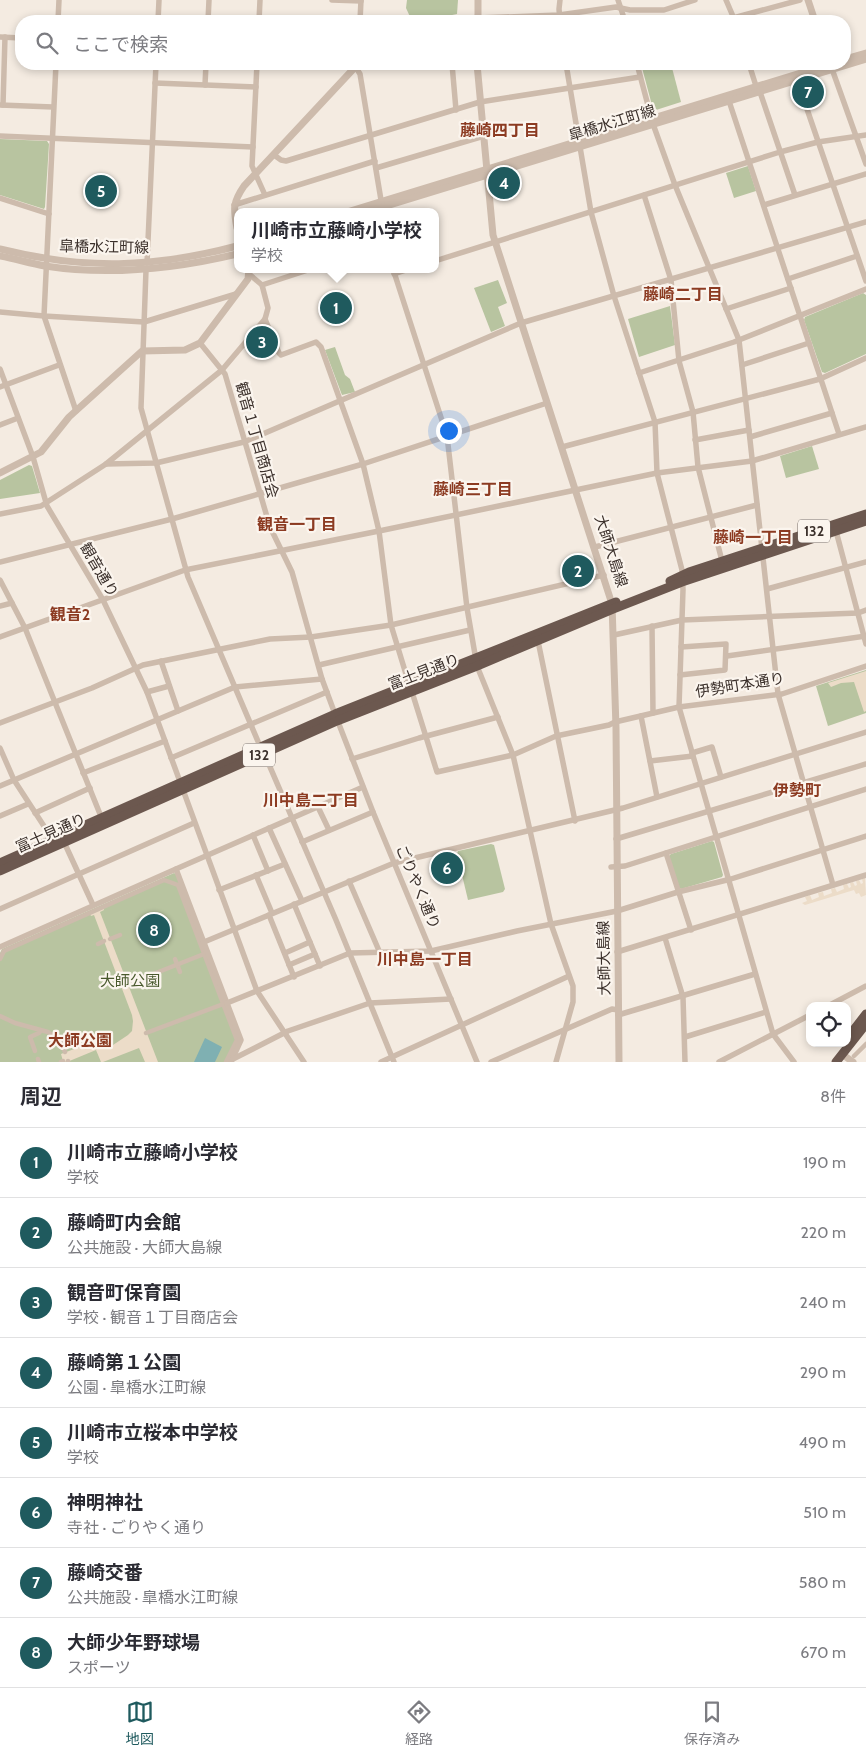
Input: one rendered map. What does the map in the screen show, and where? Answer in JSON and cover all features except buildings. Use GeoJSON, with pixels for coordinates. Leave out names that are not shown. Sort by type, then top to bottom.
{"type":"FeatureCollection","features":[{"type":"Feature","properties":{"kind":"highway","name":"富士見通り"},"geometry":{"type":"LineString","coordinates":[[682,578],[762,552],[866,514]]}},
{"type":"Feature","properties":{"kind":"highway","name":"富士見通り"},"geometry":{"type":"LineString","coordinates":[[0,871],[336,717],[476,663],[722,561],[762,552],[866,521]]}},
{"type":"Feature","properties":{"kind":"highway","name":"富士見通り"},"geometry":{"type":"LineString","coordinates":[[476,663],[538,641],[613,607]]}},
{"type":"Feature","properties":{"kind":"highway","name":"富士見通り"},"geometry":{"type":"LineString","coordinates":[[0,863],[181,787]]}},
{"type":"Feature","properties":{"kind":"highway"},"geometry":{"type":"LineString","coordinates":[[836,1062],[866,1014]]}},
{"type":"Feature","properties":{"kind":"highway"},"geometry":{"type":"LineString","coordinates":[[852,1037],[866,1024]]}},
{"type":"Feature","properties":{"kind":"highway"},"geometry":{"type":"LineString","coordinates":[[828,1062],[841,1047]]}},
{"type":"Feature","properties":{"kind":"street"},"geometry":{"type":"LineString","coordinates":[[58,15],[59,0]]}},
{"type":"Feature","properties":{"kind":"street"},"geometry":{"type":"LineString","coordinates":[[158,15],[159,0]]}},
{"type":"Feature","properties":{"kind":"street"},"geometry":{"type":"LineString","coordinates":[[208,15],[209,0]]}},
{"type":"Feature","properties":{"kind":"street"},"geometry":{"type":"LineString","coordinates":[[259,15],[260,0]]}},
{"type":"Feature","properties":{"kind":"street"},"geometry":{"type":"LineString","coordinates":[[332,0],[361,1],[360,15]]}},
{"type":"Feature","properties":{"kind":"street"},"geometry":{"type":"LineString","coordinates":[[478,0],[478,15]]}},
{"type":"Feature","properties":{"kind":"street"},"geometry":{"type":"LineString","coordinates":[[559,15],[560,0]]}},
{"type":"Feature","properties":{"kind":"street"},"geometry":{"type":"LineString","coordinates":[[618,0],[623,15]]}},
{"type":"Feature","properties":{"kind":"street"},"geometry":{"type":"LineString","coordinates":[[578,15],[621,8],[630,10],[664,10],[695,0]]}},
{"type":"Feature","properties":{"kind":"street"},"geometry":{"type":"LineString","coordinates":[[726,0],[733,15]]}},
{"type":"Feature","properties":{"kind":"street"},"geometry":{"type":"LineString","coordinates":[[751,15],[800,0]]}},
{"type":"Feature","properties":{"kind":"street"},"geometry":{"type":"LineString","coordinates":[[808,0],[813,15]]}},
{"type":"Feature","properties":{"kind":"street"},"geometry":{"type":"LineString","coordinates":[[15,38],[2,37],[1,105],[53,107]]}},
{"type":"Feature","properties":{"kind":"street"},"geometry":{"type":"LineString","coordinates":[[851,57],[866,53]]}},
{"type":"Feature","properties":{"kind":"street","name":"皐橋水江町線"},"geometry":{"type":"LineString","coordinates":[[851,62],[866,59]]}},
{"type":"Feature","properties":{"kind":"street"},"geometry":{"type":"LineString","coordinates":[[56,70],[44,316],[76,411]]}},
{"type":"Feature","properties":{"kind":"street"},"geometry":{"type":"LineString","coordinates":[[156,70],[142,351],[141,408],[185,570],[350,954],[393,1060]]}},
{"type":"Feature","properties":{"kind":"street"},"geometry":{"type":"LineString","coordinates":[[205,85],[206,70]]}},
{"type":"Feature","properties":{"kind":"street"},"geometry":{"type":"LineString","coordinates":[[257,70],[252,166],[265,195]]}},
{"type":"Feature","properties":{"kind":"street"},"geometry":{"type":"LineString","coordinates":[[234,208],[239,194],[256,173],[351,70]]}},
{"type":"Feature","properties":{"kind":"street"},"geometry":{"type":"LineString","coordinates":[[358,70],[383,206]]}},
{"type":"Feature","properties":{"kind":"street"},"geometry":{"type":"LineString","coordinates":[[453,70],[456,110]]}},
{"type":"Feature","properties":{"kind":"street","name":"大師大島線"},"geometry":{"type":"LineString","coordinates":[[477,70],[493,235],[577,490],[613,607],[614,810],[617,866],[619,1062]]}},
{"type":"Feature","properties":{"kind":"street"},"geometry":{"type":"LineString","coordinates":[[567,70],[591,212],[614,296],[655,422],[657,473],[682,578],[679,707],[773,1034],[794,1062]]}},
{"type":"Feature","properties":{"kind":"street"},"geometry":{"type":"LineString","coordinates":[[638,70],[653,122],[675,185],[740,340],[778,694],[833,885]]}},
{"type":"Feature","properties":{"kind":"street"},"geometry":{"type":"LineString","coordinates":[[751,70],[795,195]]}},
{"type":"Feature","properties":{"kind":"street","name":"皐橋水江町線"},"geometry":{"type":"LineString","coordinates":[[383,206],[818,70]]}},
{"type":"Feature","properties":{"kind":"street"},"geometry":{"type":"LineString","coordinates":[[832,70],[866,164]]}},
{"type":"Feature","properties":{"kind":"street"},"geometry":{"type":"LineString","coordinates":[[274,155],[281,160],[286,160],[480,102],[640,77]]}},
{"type":"Feature","properties":{"kind":"street"},"geometry":{"type":"LineString","coordinates":[[796,77],[866,281]]}},
{"type":"Feature","properties":{"kind":"street"},"geometry":{"type":"LineString","coordinates":[[156,82],[256,87]]}},
{"type":"Feature","properties":{"kind":"street","name":"皐橋水江町線"},"geometry":{"type":"LineString","coordinates":[[653,122],[729,101],[758,89]]}},
{"type":"Feature","properties":{"kind":"street"},"geometry":{"type":"LineString","coordinates":[[729,101],[839,434]]}},
{"type":"Feature","properties":{"kind":"street"},"geometry":{"type":"LineString","coordinates":[[439,260],[780,152],[818,142],[866,135]]}},
{"type":"Feature","properties":{"kind":"street"},"geometry":{"type":"LineString","coordinates":[[0,136],[253,147]]}},
{"type":"Feature","properties":{"kind":"street"},"geometry":{"type":"LineString","coordinates":[[376,168],[484,136]]}},
{"type":"Feature","properties":{"kind":"street"},"geometry":{"type":"LineString","coordinates":[[234,205],[375,161]]}},
{"type":"Feature","properties":{"kind":"street"},"geometry":{"type":"LineString","coordinates":[[764,205],[866,174]]}},
{"type":"Feature","properties":{"kind":"street"},"geometry":{"type":"LineString","coordinates":[[644,195],[671,280],[679,361],[693,412],[698,468],[722,561]]}},
{"type":"Feature","properties":{"kind":"street"},"geometry":{"type":"LineString","coordinates":[[0,198],[49,214]]}},
{"type":"Feature","properties":{"kind":"street"},"geometry":{"type":"LineString","coordinates":[[106,464],[156,463],[244,442],[521,323],[866,222]]}},
{"type":"Feature","properties":{"kind":"street","name":"皐橋水江町線"},"geometry":{"type":"LineString","coordinates":[[147,266],[234,247]]}},
{"type":"Feature","properties":{"kind":"street","name":"皐橋水江町線"},"geometry":{"type":"LineString","coordinates":[[0,249],[46,262]]}},
{"type":"Feature","properties":{"kind":"street","name":"皐橋水江町線"},"geometry":{"type":"LineString","coordinates":[[0,256],[46,262],[147,266],[188,265],[234,255]]}},
{"type":"Feature","properties":{"kind":"street"},"geometry":{"type":"LineString","coordinates":[[788,279],[866,258]]}},
{"type":"Feature","properties":{"kind":"street"},"geometry":{"type":"LineString","coordinates":[[0,473],[33,457],[45,448],[76,411],[142,351],[184,350],[200,343],[248,279],[249,273]]}},
{"type":"Feature","properties":{"kind":"street"},"geometry":{"type":"LineString","coordinates":[[0,514],[28,509],[46,503],[106,464],[148,432],[222,370],[266,319],[268,308],[262,285],[250,273]]}},
{"type":"Feature","properties":{"kind":"street"},"geometry":{"type":"LineString","coordinates":[[262,285],[289,273]]}},
{"type":"Feature","properties":{"kind":"street"},"geometry":{"type":"LineString","coordinates":[[394,273],[447,436],[467,608],[476,663],[513,755],[551,924],[573,986],[573,1002],[556,1062]]}},
{"type":"Feature","properties":{"kind":"street"},"geometry":{"type":"LineString","coordinates":[[726,309],[791,288]]}},
{"type":"Feature","properties":{"kind":"street"},"geometry":{"type":"LineString","coordinates":[[640,373],[740,340],[866,289]]}},
{"type":"Feature","properties":{"kind":"street"},"geometry":{"type":"LineString","coordinates":[[0,312],[144,322],[236,294]]}},
{"type":"Feature","properties":{"kind":"street"},"geometry":{"type":"LineString","coordinates":[[266,319],[281,355],[314,342],[318,343],[340,400],[363,464],[379,532],[391,625],[426,736]]}},
{"type":"Feature","properties":{"kind":"street","name":"観音１丁目商店会"},"geometry":{"type":"LineString","coordinates":[[200,343],[225,374],[259,494],[270,527],[292,572],[322,679],[336,717]]}},
{"type":"Feature","properties":{"kind":"street"},"geometry":{"type":"LineString","coordinates":[[742,365],[809,343]]}},
{"type":"Feature","properties":{"kind":"street"},"geometry":{"type":"LineString","coordinates":[[562,446],[820,378],[866,358]]}},
{"type":"Feature","properties":{"kind":"street"},"geometry":{"type":"LineString","coordinates":[[3,386],[60,366]]}},
{"type":"Feature","properties":{"kind":"street","name":"観音通り"},"geometry":{"type":"LineString","coordinates":[[0,369],[3,386],[33,457],[46,503],[103,600],[147,692],[257,991],[304,1062]]}},
{"type":"Feature","properties":{"kind":"street"},"geometry":{"type":"LineString","coordinates":[[0,562],[172,519],[363,464],[547,402]]}},
{"type":"Feature","properties":{"kind":"street"},"geometry":{"type":"LineString","coordinates":[[750,437],[832,413]]}},
{"type":"Feature","properties":{"kind":"street"},"geometry":{"type":"LineString","coordinates":[[0,425],[18,418]]}},
{"type":"Feature","properties":{"kind":"street"},"geometry":{"type":"LineString","coordinates":[[0,638],[185,570],[379,532],[657,473],[752,461],[866,426]]}},
{"type":"Feature","properties":{"kind":"street"},"geometry":{"type":"LineString","coordinates":[[695,440],[749,430]]}},
{"type":"Feature","properties":{"kind":"street"},"geometry":{"type":"LineString","coordinates":[[595,547],[757,505]]}},
{"type":"Feature","properties":{"kind":"street"},"geometry":{"type":"LineString","coordinates":[[836,531],[866,644]]}},
{"type":"Feature","properties":{"kind":"street"},"geometry":{"type":"LineString","coordinates":[[767,589],[866,562]]}},
{"type":"Feature","properties":{"kind":"street"},"geometry":{"type":"LineString","coordinates":[[0,723],[56,702],[138,667],[161,661],[219,651],[270,639],[311,637],[391,625],[604,575]]}},
{"type":"Feature","properties":{"kind":"street"},"geometry":{"type":"LineString","coordinates":[[0,580],[25,628],[102,819]]}},
{"type":"Feature","properties":{"kind":"street"},"geometry":{"type":"LineString","coordinates":[[0,606],[12,603]]}},
{"type":"Feature","properties":{"kind":"street"},"geometry":{"type":"LineString","coordinates":[[614,635],[682,620],[858,613],[866,610]]}},
{"type":"Feature","properties":{"kind":"street"},"geometry":{"type":"LineString","coordinates":[[652,626],[653,713]]}},
{"type":"Feature","properties":{"kind":"street"},"geometry":{"type":"LineString","coordinates":[[319,665],[470,630]]}},
{"type":"Feature","properties":{"kind":"street"},"geometry":{"type":"LineString","coordinates":[[727,656],[865,637]]}},
{"type":"Feature","properties":{"kind":"street"},"geometry":{"type":"LineString","coordinates":[[538,641],[575,821]]}},
{"type":"Feature","properties":{"kind":"street"},"geometry":{"type":"LineString","coordinates":[[680,675],[725,670],[727,656],[726,644],[681,648]]}},
{"type":"Feature","properties":{"kind":"street"},"geometry":{"type":"LineString","coordinates":[[161,661],[178,711]]}},
{"type":"Feature","properties":{"kind":"street","name":"伊勢町本通り"},"geometry":{"type":"LineString","coordinates":[[426,736],[437,772],[513,755],[556,736],[679,707],[778,694],[866,666]]}},
{"type":"Feature","properties":{"kind":"street"},"geometry":{"type":"LineString","coordinates":[[0,786],[235,687],[322,679]]}},
{"type":"Feature","properties":{"kind":"street"},"geometry":{"type":"LineString","coordinates":[[147,692],[169,686]]}},
{"type":"Feature","properties":{"kind":"street"},"geometry":{"type":"LineString","coordinates":[[171,758],[327,692]]}},
{"type":"Feature","properties":{"kind":"street"},"geometry":{"type":"LineString","coordinates":[[641,716],[657,797]]}},
{"type":"Feature","properties":{"kind":"street","name":"ごりやく通り"},"geometry":{"type":"LineString","coordinates":[[336,717],[373,812],[477,1062]]}},
{"type":"Feature","properties":{"kind":"street"},"geometry":{"type":"LineString","coordinates":[[352,759],[426,736],[498,717]]}},
{"type":"Feature","properties":{"kind":"street"},"geometry":{"type":"LineString","coordinates":[[204,942],[394,863],[575,821],[866,732]]}},
{"type":"Feature","properties":{"kind":"street"},"geometry":{"type":"LineString","coordinates":[[83,773],[164,740]]}},
{"type":"Feature","properties":{"kind":"street"},"geometry":{"type":"LineString","coordinates":[[650,761],[692,754],[712,747],[721,777]]}},
{"type":"Feature","properties":{"kind":"street"},"geometry":{"type":"LineString","coordinates":[[0,748],[14,780],[28,804],[53,840],[65,842],[94,905]]}},
{"type":"Feature","properties":{"kind":"street"},"geometry":{"type":"LineString","coordinates":[[616,839],[866,764]]}},
{"type":"Feature","properties":{"kind":"street"},"geometry":{"type":"LineString","coordinates":[[0,946],[363,787]]}},
{"type":"Feature","properties":{"kind":"street"},"geometry":{"type":"LineString","coordinates":[[35,813],[90,788]]}},
{"type":"Feature","properties":{"kind":"street"},"geometry":{"type":"LineString","coordinates":[[617,866],[666,853],[866,788]]}},
{"type":"Feature","properties":{"kind":"street"},"geometry":{"type":"LineString","coordinates":[[0,816],[28,804]]}},
{"type":"Feature","properties":{"kind":"street"},"geometry":{"type":"LineString","coordinates":[[318,807],[328,830]]}},
{"type":"Feature","properties":{"kind":"street"},"geometry":{"type":"LineString","coordinates":[[302,842],[373,812]]}},
{"type":"Feature","properties":{"kind":"street"},"geometry":{"type":"LineString","coordinates":[[0,909],[194,822]]}},
{"type":"Feature","properties":{"kind":"street"},"geometry":{"type":"LineString","coordinates":[[269,828],[302,901]]}},
{"type":"Feature","properties":{"kind":"street"},"geometry":{"type":"LineString","coordinates":[[252,835],[268,871]]}},
{"type":"Feature","properties":{"kind":"street"},"geometry":{"type":"LineString","coordinates":[[146,1033],[350,954],[431,951],[617,911],[866,836]]}},
{"type":"Feature","properties":{"kind":"street"},"geometry":{"type":"LineString","coordinates":[[666,853],[690,930]]}},
{"type":"Feature","properties":{"kind":"street"},"geometry":{"type":"LineString","coordinates":[[219,890],[285,864]]}},
{"type":"Feature","properties":{"kind":"street"},"geometry":{"type":"LineString","coordinates":[[176,869],[240,1040],[232,1060]]}},
{"type":"Feature","properties":{"kind":"street"},"geometry":{"type":"LineString","coordinates":[[618,952],[866,875]]}},
{"type":"Feature","properties":{"kind":"street"},"geometry":{"type":"LineString","coordinates":[[256,876],[294,977]]}},
{"type":"Feature","properties":{"kind":"street"},"geometry":{"type":"LineString","coordinates":[[0,960],[4,951],[164,880],[178,885],[204,954],[226,1003],[237,1040],[226,1062]]}},
{"type":"Feature","properties":{"kind":"street"},"geometry":{"type":"LineString","coordinates":[[349,881],[380,953]]}},
{"type":"Feature","properties":{"kind":"street"},"geometry":{"type":"LineString","coordinates":[[294,904],[320,966]]}},
{"type":"Feature","properties":{"kind":"street"},"geometry":{"type":"LineString","coordinates":[[110,939],[120,935]]}},
{"type":"Feature","properties":{"kind":"street"},"geometry":{"type":"LineString","coordinates":[[665,938],[683,996],[685,1062]]}},
{"type":"Feature","properties":{"kind":"street"},"geometry":{"type":"LineString","coordinates":[[98,944],[104,941]]}},
{"type":"Feature","properties":{"kind":"street"},"geometry":{"type":"LineString","coordinates":[[285,953],[310,942]]}},
{"type":"Feature","properties":{"kind":"street"},"geometry":{"type":"LineString","coordinates":[[128,984],[152,975],[176,962],[204,954]]}},
{"type":"Feature","properties":{"kind":"street"},"geometry":{"type":"LineString","coordinates":[[289,965],[315,954]]}},
{"type":"Feature","properties":{"kind":"street"},"geometry":{"type":"LineString","coordinates":[[176,962],[180,972]]}},
{"type":"Feature","properties":{"kind":"street"},"geometry":{"type":"LineString","coordinates":[[149,969],[152,975]]}},
{"type":"Feature","properties":{"kind":"street"},"geometry":{"type":"LineString","coordinates":[[491,1062],[612,1009],[618,1012],[683,996],[755,974]]}},
{"type":"Feature","properties":{"kind":"street"},"geometry":{"type":"LineString","coordinates":[[381,1062],[393,1060],[462,1024],[569,976]]}},
{"type":"Feature","properties":{"kind":"street"},"geometry":{"type":"LineString","coordinates":[[836,1002],[866,986]]}},
{"type":"Feature","properties":{"kind":"street"},"geometry":{"type":"LineString","coordinates":[[232,1060],[285,1032],[370,1003],[451,999]]}},
{"type":"Feature","properties":{"kind":"street"},"geometry":{"type":"LineString","coordinates":[[685,1037],[766,1012]]}},
{"type":"Feature","properties":{"kind":"street"},"geometry":{"type":"LineString","coordinates":[[0,1016],[48,1032],[60,1041],[65,1052]]}},
{"type":"Feature","properties":{"kind":"street"},"geometry":{"type":"LineString","coordinates":[[719,1062],[806,1017]]}},
{"type":"Feature","properties":{"kind":"street"},"geometry":{"type":"LineString","coordinates":[[24,1025],[25,1019]]}},
{"type":"Feature","properties":{"kind":"street"},"geometry":{"type":"LineString","coordinates":[[35,1051],[30,1037],[41,1030]]}},
{"type":"Feature","properties":{"kind":"street"},"geometry":{"type":"LineString","coordinates":[[842,1054],[854,1059],[866,1044]]}},
{"type":"Feature","properties":{"kind":"green space"},"geometry":{"type":"Polygon","coordinates":[[[407,0],[458,0],[457,14],[452,15],[409,15],[406,8],[407,0]]]}},
{"type":"Feature","properties":{"kind":"green space"},"geometry":{"type":"Polygon","coordinates":[[[643,70],[673,70],[681,102],[656,110],[653,109],[643,70]]]}},
{"type":"Feature","properties":{"kind":"green space"},"geometry":{"type":"Polygon","coordinates":[[[0,139],[47,141],[49,144],[44,209],[0,195],[0,139]]]}},
{"type":"Feature","properties":{"kind":"green space"},"geometry":{"type":"Polygon","coordinates":[[[748,166],[756,191],[734,198],[726,173],[748,166]]]}},
{"type":"Feature","properties":{"kind":"green space"},"geometry":{"type":"Polygon","coordinates":[[[498,280],[507,303],[498,307],[505,326],[491,332],[474,288],[498,280]]]}},
{"type":"Feature","properties":{"kind":"green space"},"geometry":{"type":"Polygon","coordinates":[[[863,293],[866,295],[866,354],[825,373],[822,372],[804,320],[805,317],[863,293]]]}},
{"type":"Feature","properties":{"kind":"green space"},"geometry":{"type":"Polygon","coordinates":[[[670,306],[675,345],[639,357],[628,319],[670,306]]]}},
{"type":"Feature","properties":{"kind":"green space"},"geometry":{"type":"Polygon","coordinates":[[[335,347],[345,375],[350,379],[355,392],[342,395],[325,350],[335,347]]]}},
{"type":"Feature","properties":{"kind":"green space"},"geometry":{"type":"Polygon","coordinates":[[[812,446],[819,469],[786,478],[780,456],[812,446]]]}},
{"type":"Feature","properties":{"kind":"green space"},"geometry":{"type":"Polygon","coordinates":[[[29,465],[32,466],[40,493],[0,499],[0,480],[29,465]]]}},
{"type":"Feature","properties":{"kind":"green space"},"geometry":{"type":"Polygon","coordinates":[[[866,670],[866,713],[828,726],[816,686],[866,670]]]}},
{"type":"Feature","properties":{"kind":"green space"},"geometry":{"type":"Polygon","coordinates":[[[712,841],[714,842],[722,877],[679,888],[669,856],[712,841]]]}},
{"type":"Feature","properties":{"kind":"green space"},"geometry":{"type":"Polygon","coordinates":[[[494,845],[505,889],[503,892],[468,900],[457,854],[458,851],[494,845]]]}},
{"type":"Feature","properties":{"kind":"green space","name":"大師公園"},"geometry":{"type":"Polygon","coordinates":[[[174,873],[176,874],[239,1041],[229,1062],[0,1062],[0,953],[2,949],[174,873]]]}},
{"type":"Feature","properties":{"kind":"shaded area"},"geometry":{"type":"Polygon","coordinates":[[[866,671],[866,711],[864,712],[854,682],[841,683],[831,687],[828,683],[866,671]]]}},
{"type":"Feature","properties":{"kind":"shaded area"},"geometry":{"type":"Polygon","coordinates":[[[865,878],[866,895],[861,897],[854,890],[805,905],[802,903],[807,901],[805,897],[810,895],[812,900],[819,897],[818,893],[823,892],[824,896],[832,893],[831,889],[835,888],[837,892],[844,889],[843,885],[847,884],[849,888],[851,887],[850,883],[853,882],[855,886],[857,885],[856,881],[859,880],[861,884],[863,883],[862,879],[865,878]]]}},
{"type":"Feature","properties":{"kind":"shaded area"},"geometry":{"type":"Polygon","coordinates":[[[103,906],[104,910],[100,912],[158,1062],[145,1062],[139,1048],[103,1062],[101,1062],[96,1050],[67,1062],[63,1061],[61,1054],[95,1041],[110,1047],[132,1031],[132,1015],[94,915],[91,916],[89,912],[103,906]]]}},
{"type":"Feature","properties":{"kind":"water"},"geometry":{"type":"Polygon","coordinates":[[[205,1038],[222,1047],[215,1062],[194,1062],[205,1038]]]}},
{"type":"Feature","properties":{"kind":"place","name":"藤崎交番"},"geometry":{"type":"Point","coordinates":[808,92]}},
{"type":"Feature","properties":{"kind":"place","name":"藤崎第１公園"},"geometry":{"type":"Point","coordinates":[504,183]}},
{"type":"Feature","properties":{"kind":"place","name":"川崎市立桜本中学校"},"geometry":{"type":"Point","coordinates":[101,191]}},
{"type":"Feature","properties":{"kind":"place","name":"川崎市立藤崎小学校"},"geometry":{"type":"Point","coordinates":[336,308]}},
{"type":"Feature","properties":{"kind":"place","name":"観音町保育園"},"geometry":{"type":"Point","coordinates":[262,342]}},
{"type":"Feature","properties":{"kind":"place","name":"藤崎町内会館"},"geometry":{"type":"Point","coordinates":[578,571]}},
{"type":"Feature","properties":{"kind":"place","name":"神明神社"},"geometry":{"type":"Point","coordinates":[447,868]}},
{"type":"Feature","properties":{"kind":"place","name":"大師少年野球場"},"geometry":{"type":"Point","coordinates":[154,930]}},
{"type":"Feature","properties":{"kind":"district","name":"藤崎四丁目"},"geometry":{"type":"Point","coordinates":[500,130]}},
{"type":"Feature","properties":{"kind":"district","name":"藤崎二丁目"},"geometry":{"type":"Point","coordinates":[683,294]}},
{"type":"Feature","properties":{"kind":"district","name":"藤崎三丁目"},"geometry":{"type":"Point","coordinates":[473,489]}},
{"type":"Feature","properties":{"kind":"district","name":"観音一丁目"},"geometry":{"type":"Point","coordinates":[297,524]}},
{"type":"Feature","properties":{"kind":"district","name":"藤崎一丁目"},"geometry":{"type":"Point","coordinates":[753,537]}},
{"type":"Feature","properties":{"kind":"district","name":"観音2"},"geometry":{"type":"Point","coordinates":[70,614]}},
{"type":"Feature","properties":{"kind":"district","name":"伊勢町"},"geometry":{"type":"Point","coordinates":[797,790]}},
{"type":"Feature","properties":{"kind":"district","name":"川中島二丁目"},"geometry":{"type":"Point","coordinates":[311,800]}},
{"type":"Feature","properties":{"kind":"district","name":"川中島一丁目"},"geometry":{"type":"Point","coordinates":[425,959]}},
{"type":"Feature","properties":{"kind":"district","name":"大師公園"},"geometry":{"type":"Point","coordinates":[80,1040]}}]}
